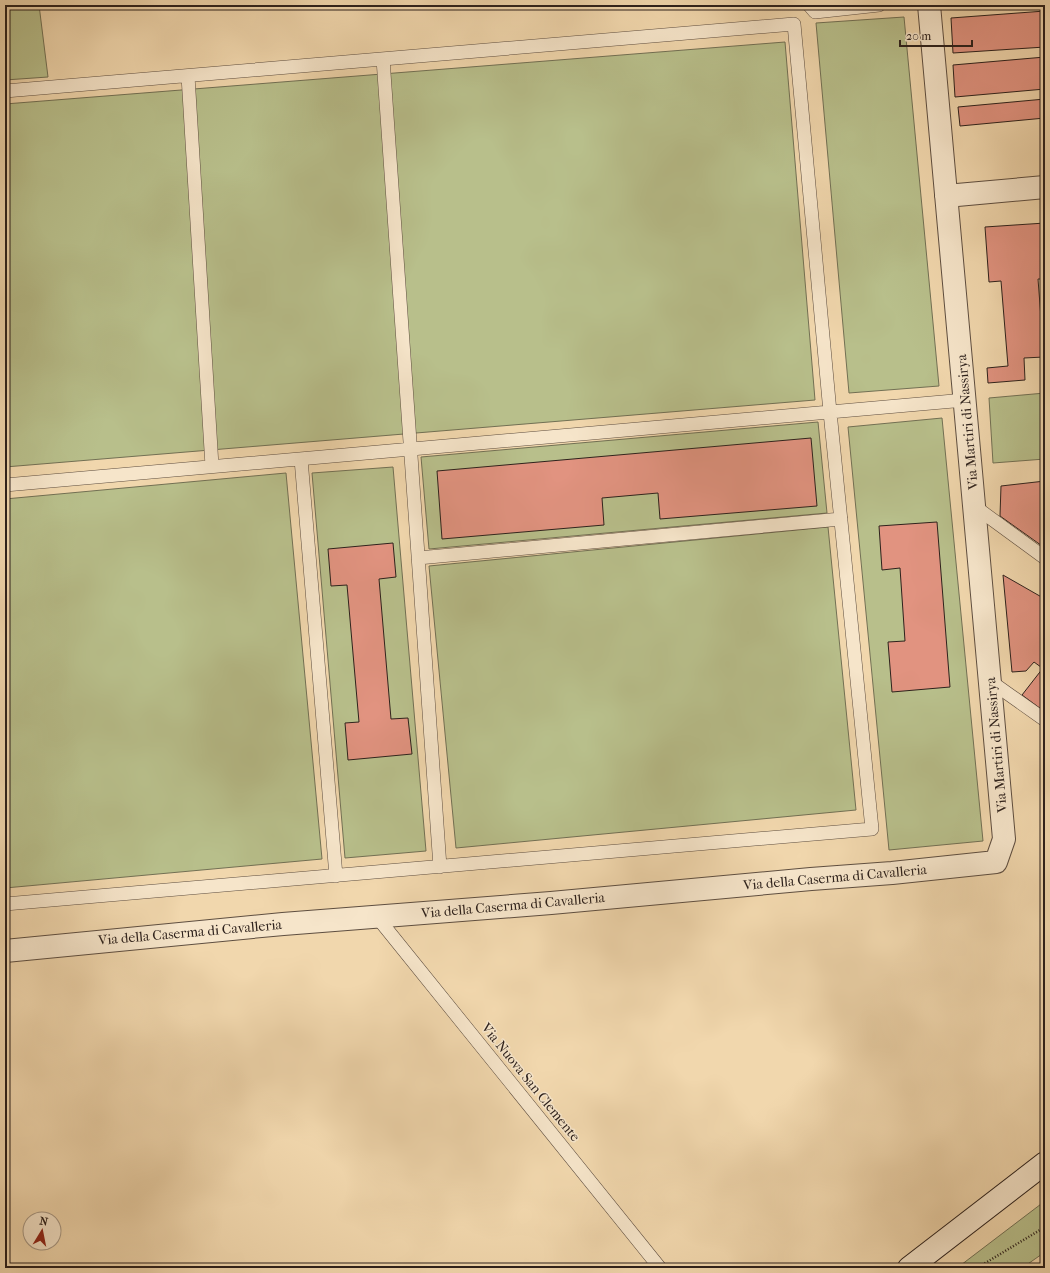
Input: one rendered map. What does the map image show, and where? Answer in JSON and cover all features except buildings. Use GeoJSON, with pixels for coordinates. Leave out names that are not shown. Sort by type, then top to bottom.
{"type":"FeatureCollection","features":[{"type":"Feature","properties":{"kind":"street","name":"Via Martiri di Nassirya"},"geometry":{"type":"LineString","coordinates":[[929,5],[1004,839]]}},
{"type":"Feature","properties":{"kind":"street"},"geometry":{"type":"LineString","coordinates":[[946,196],[1045,187]]}},
{"type":"Feature","properties":{"kind":"street","name":"Via della Caserma di Cavalleria"},"geometry":{"type":"LineString","coordinates":[[5,951],[283,924],[967,866],[996,862],[1004,839]]}},
{"type":"Feature","properties":{"kind":"street"},"geometry":{"type":"LineString","coordinates":[[909,1268],[1045,1163]]}},
{"type":"Feature","properties":{"kind":"lane"},"geometry":{"type":"LineString","coordinates":[[809,5],[815,12],[878,5]]}},
{"type":"Feature","properties":{"kind":"lane"},"geometry":{"type":"LineString","coordinates":[[5,91],[794,24],[840,519],[872,829],[5,904]]}},
{"type":"Feature","properties":{"kind":"lane"},"geometry":{"type":"LineString","coordinates":[[383,59],[440,867]]}},
{"type":"Feature","properties":{"kind":"lane"},"geometry":{"type":"LineString","coordinates":[[188,76],[212,466]]}},
{"type":"Feature","properties":{"kind":"lane"},"geometry":{"type":"LineString","coordinates":[[5,485],[965,400]]}},
{"type":"Feature","properties":{"kind":"lane"},"geometry":{"type":"LineString","coordinates":[[301,458],[336,876]]}},
{"type":"Feature","properties":{"kind":"lane"},"geometry":{"type":"LineString","coordinates":[[974,506],[1045,558]]}},
{"type":"Feature","properties":{"kind":"lane"},"geometry":{"type":"LineString","coordinates":[[418,558],[840,519]]}},
{"type":"Feature","properties":{"kind":"lane"},"geometry":{"type":"LineString","coordinates":[[990,681],[1045,720]]}},
{"type":"Feature","properties":{"kind":"lane","name":"Via Nuova San Clemente"},"geometry":{"type":"LineString","coordinates":[[377,917],[660,1268]]}},
{"type":"Feature","properties":{"kind":"path"},"geometry":{"type":"LineString","coordinates":[[978,1268],[1045,1227]]}},
{"type":"Feature","properties":{"kind":"green space"},"geometry":{"type":"Polygon","coordinates":[[[5,5],[39,5],[48,77],[5,80],[5,5]]]}},
{"type":"Feature","properties":{"kind":"green space"},"geometry":{"type":"Polygon","coordinates":[[[904,17],[939,386],[849,393],[816,23],[904,17]]]}},
{"type":"Feature","properties":{"kind":"green space"},"geometry":{"type":"Polygon","coordinates":[[[785,42],[815,400],[5,467],[5,104],[785,42]]]}},
{"type":"Feature","properties":{"kind":"green space"},"geometry":{"type":"Polygon","coordinates":[[[1045,393],[1045,459],[993,463],[989,398],[1045,393]]]}},
{"type":"Feature","properties":{"kind":"green space"},"geometry":{"type":"Polygon","coordinates":[[[942,418],[983,841],[889,850],[848,427],[942,418]]]}},
{"type":"Feature","properties":{"kind":"green space"},"geometry":{"type":"Polygon","coordinates":[[[818,422],[827,513],[429,549],[421,457],[818,422]]]}},
{"type":"Feature","properties":{"kind":"green space"},"geometry":{"type":"Polygon","coordinates":[[[393,467],[426,851],[345,858],[312,473],[393,467]]]}},
{"type":"Feature","properties":{"kind":"green space"},"geometry":{"type":"Polygon","coordinates":[[[286,473],[322,859],[5,888],[5,499],[286,473]]]}},
{"type":"Feature","properties":{"kind":"green space"},"geometry":{"type":"Polygon","coordinates":[[[828,527],[856,810],[456,848],[429,566],[828,527]]]}},
{"type":"Feature","properties":{"kind":"green space"},"geometry":{"type":"Polygon","coordinates":[[[1045,1201],[1045,1252],[1022,1268],[957,1268],[1045,1201]]]}}]}
